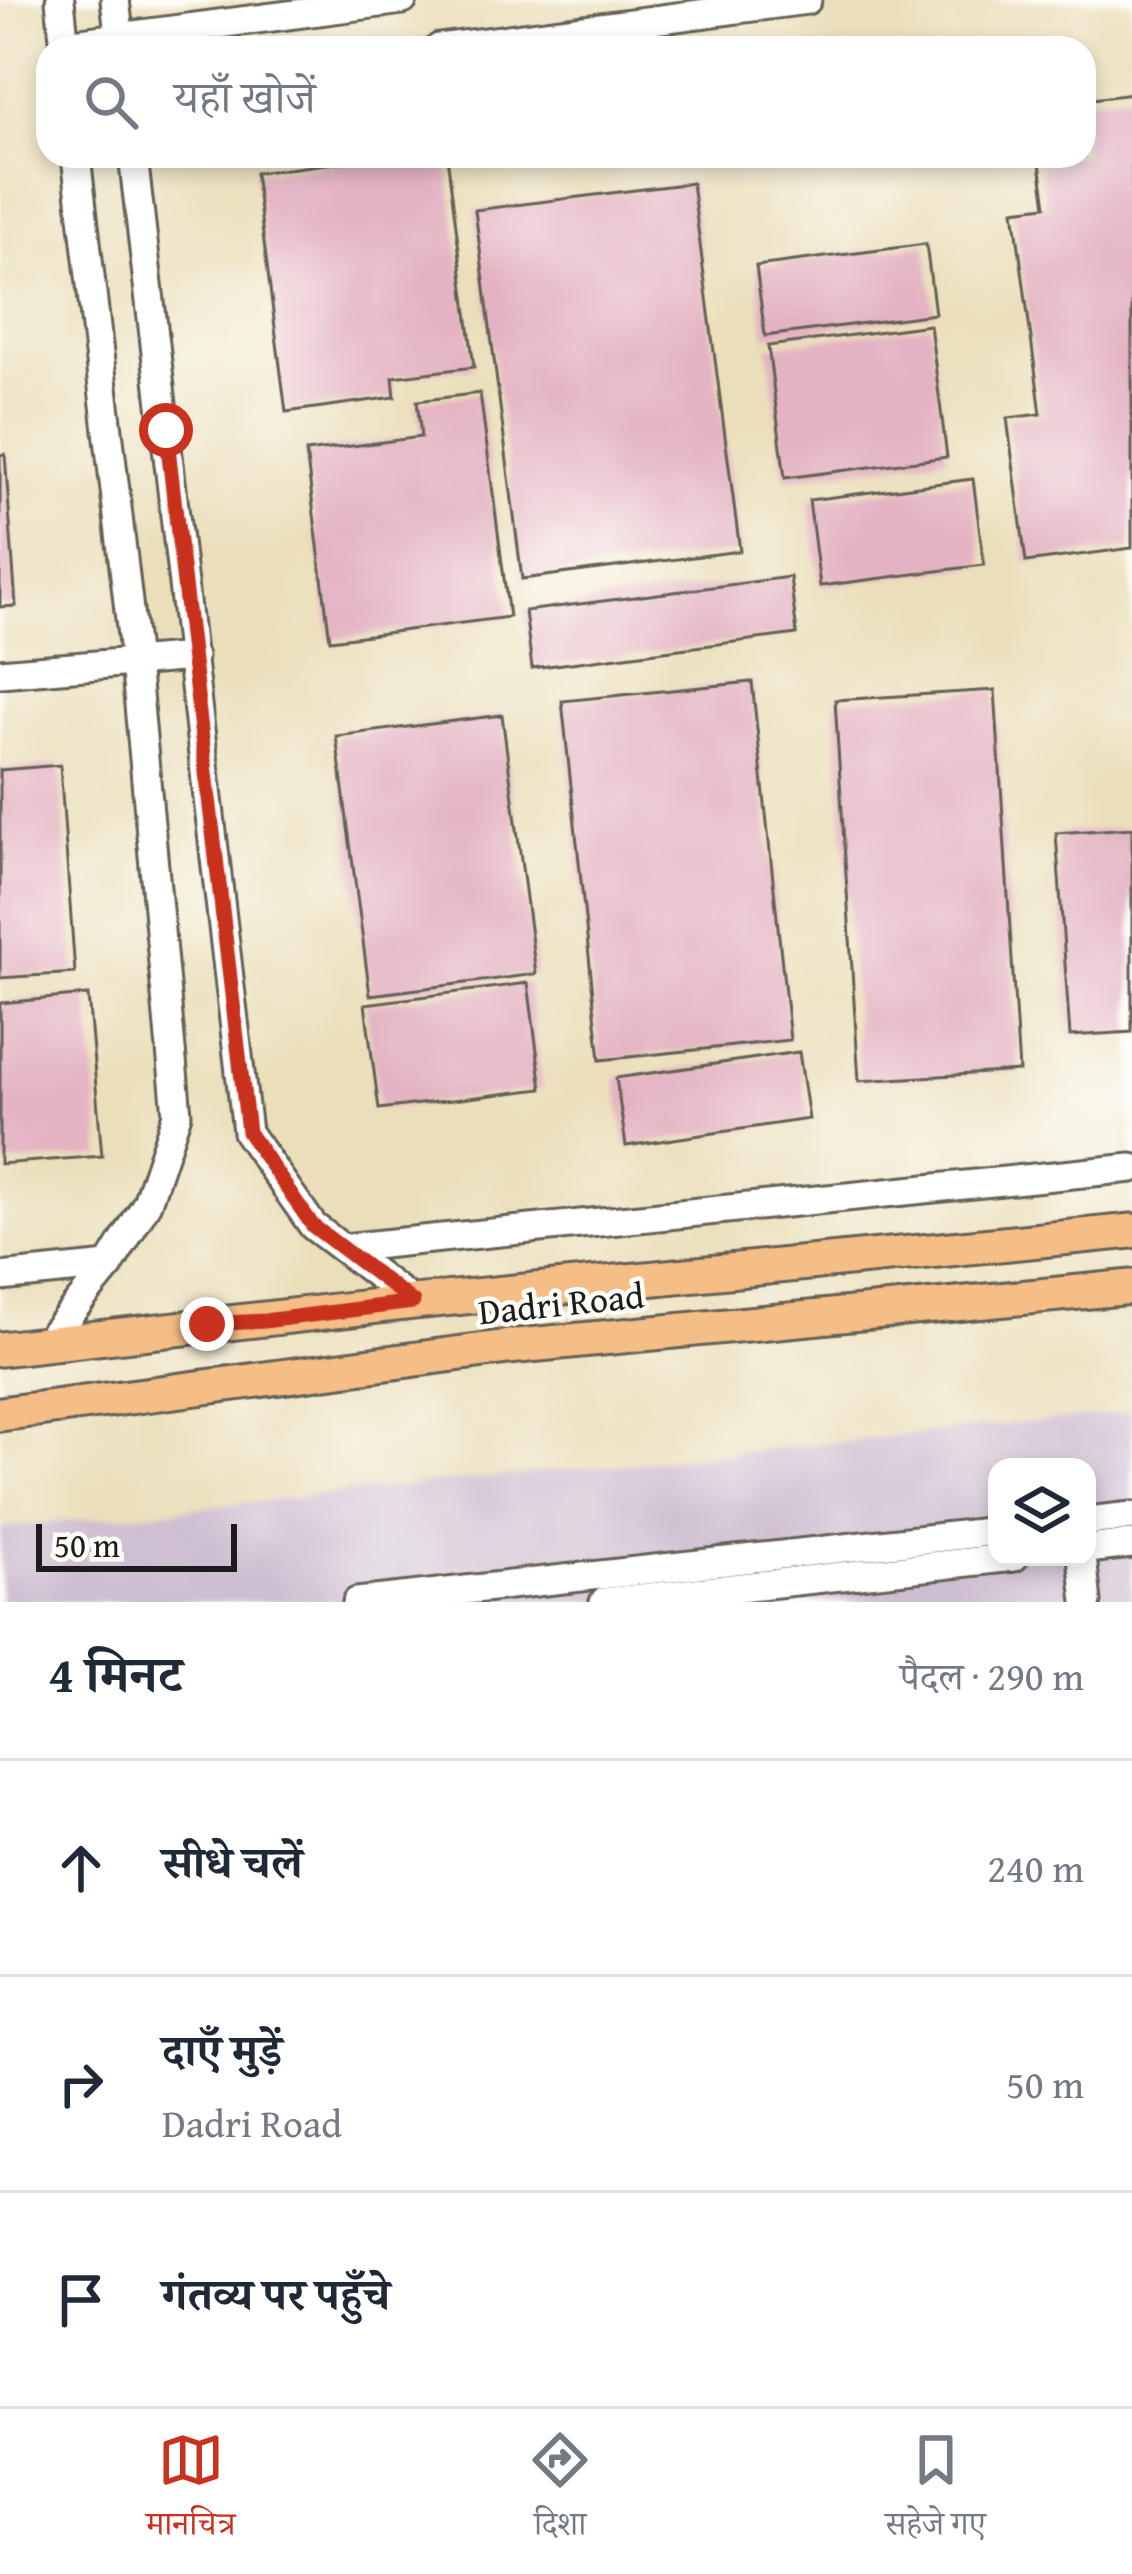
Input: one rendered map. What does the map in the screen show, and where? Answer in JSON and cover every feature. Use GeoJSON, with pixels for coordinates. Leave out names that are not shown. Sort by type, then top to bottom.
{"type":"FeatureCollection","features":[{"type":"Feature","properties":{"kind":"main road","name":"Dadri Road"},"geometry":{"type":"LineString","coordinates":[[0,1348],[1132,1231]]}},
{"type":"Feature","properties":{"kind":"main road","name":"Dadri Road"},"geometry":{"type":"LineString","coordinates":[[0,1414],[508,1347],[1132,1287]]}},
{"type":"Feature","properties":{"kind":"street"},"geometry":{"type":"LineString","coordinates":[[60,0],[64,36]]}},
{"type":"Feature","properties":{"kind":"street"},"geometry":{"type":"LineString","coordinates":[[115,0],[119,36]]}},
{"type":"Feature","properties":{"kind":"street"},"geometry":{"type":"LineString","coordinates":[[172,36],[404,0]]}},
{"type":"Feature","properties":{"kind":"street"},"geometry":{"type":"LineString","coordinates":[[531,36],[807,0]]}},
{"type":"Feature","properties":{"kind":"street"},"geometry":{"type":"LineString","coordinates":[[44,1345],[109,1266],[147,1203],[177,1114],[134,662],[77,168]]}},
{"type":"Feature","properties":{"kind":"street"},"geometry":{"type":"LineString","coordinates":[[134,168],[248,1132],[313,1226],[413,1302]]}},
{"type":"Feature","properties":{"kind":"street"},"geometry":{"type":"LineString","coordinates":[[0,673],[193,657]]}},
{"type":"Feature","properties":{"kind":"street"},"geometry":{"type":"LineString","coordinates":[[343,1248],[1132,1168]]}},
{"type":"Feature","properties":{"kind":"street"},"geometry":{"type":"LineString","coordinates":[[0,1277],[109,1266]]}},
{"type":"Feature","properties":{"kind":"street"},"geometry":{"type":"LineString","coordinates":[[1096,1520],[1132,1516]]}},
{"type":"Feature","properties":{"kind":"street"},"geometry":{"type":"LineString","coordinates":[[358,1602],[988,1533]]}},
{"type":"Feature","properties":{"kind":"street"},"geometry":{"type":"LineString","coordinates":[[1096,1548],[1132,1544]]}},
{"type":"Feature","properties":{"kind":"street"},"geometry":{"type":"LineString","coordinates":[[604,1602],[988,1560]]}},
{"type":"Feature","properties":{"kind":"street"},"geometry":{"type":"LineString","coordinates":[[1083,1566],[1088,1602]]}},
{"type":"Feature","properties":{"kind":"shaded area"},"geometry":{"type":"Polygon","coordinates":[[[1132,1412],[1132,1602],[0,1602],[0,1528],[1132,1412]]]}},
{"type":"Feature","properties":{"kind":"building"},"geometry":{"type":"Polygon","coordinates":[[[1132,94],[1132,548],[1026,562],[1007,418],[1041,414],[1014,210],[1046,206],[1041,168],[1096,168],[1096,98],[1132,94]]]}},
{"type":"Feature","properties":{"kind":"building"},"geometry":{"type":"Polygon","coordinates":[[[295,168],[449,168],[474,367],[393,377],[395,397],[286,412],[255,173],[295,168]]]}},
{"type":"Feature","properties":{"kind":"building"},"geometry":{"type":"Polygon","coordinates":[[[692,183],[740,551],[522,579],[475,210],[692,183]]]}},
{"type":"Feature","properties":{"kind":"building"},"geometry":{"type":"Polygon","coordinates":[[[926,244],[935,314],[765,336],[756,266],[926,244]]]}},
{"type":"Feature","properties":{"kind":"building"},"geometry":{"type":"Polygon","coordinates":[[[930,325],[947,457],[785,478],[768,346],[930,325]]]}},
{"type":"Feature","properties":{"kind":"building"},"geometry":{"type":"Polygon","coordinates":[[[480,393],[509,617],[330,640],[306,452],[421,437],[417,401],[480,393]]]}},
{"type":"Feature","properties":{"kind":"building"},"geometry":{"type":"Polygon","coordinates":[[[5,454],[16,606],[0,607],[0,455],[5,454]]]}},
{"type":"Feature","properties":{"kind":"building"},"geometry":{"type":"Polygon","coordinates":[[[973,479],[984,565],[820,586],[809,500],[973,479]]]}},
{"type":"Feature","properties":{"kind":"building"},"geometry":{"type":"Polygon","coordinates":[[[790,577],[797,634],[532,668],[525,611],[790,577]]]}},
{"type":"Feature","properties":{"kind":"building"},"geometry":{"type":"Polygon","coordinates":[[[752,682],[790,1040],[600,1060],[562,701],[752,682]]]}},
{"type":"Feature","properties":{"kind":"building"},"geometry":{"type":"Polygon","coordinates":[[[995,690],[1019,1071],[859,1081],[835,700],[995,690]]]}},
{"type":"Feature","properties":{"kind":"building"},"geometry":{"type":"Polygon","coordinates":[[[502,715],[536,974],[370,995],[336,736],[502,715]]]}},
{"type":"Feature","properties":{"kind":"building"},"geometry":{"type":"Polygon","coordinates":[[[60,765],[75,973],[0,978],[0,770],[60,765]]]}},
{"type":"Feature","properties":{"kind":"building"},"geometry":{"type":"Polygon","coordinates":[[[1132,828],[1132,1032],[1070,1036],[1056,833],[1132,828]]]}},
{"type":"Feature","properties":{"kind":"building"},"geometry":{"type":"Polygon","coordinates":[[[528,983],[542,1089],[379,1109],[365,1004],[528,983]]]}},
{"type":"Feature","properties":{"kind":"building"},"geometry":{"type":"Polygon","coordinates":[[[88,995],[102,1156],[0,1164],[0,1003],[88,995]]]}},
{"type":"Feature","properties":{"kind":"building"},"geometry":{"type":"Polygon","coordinates":[[[799,1052],[809,1119],[626,1146],[616,1078],[799,1052]]]}},
{"type":"Feature","properties":{"kind":"route"},"geometry":{"type":"LineString","coordinates":[[166,430],[248,1132],[313,1226],[413,1302],[207,1324]]}}]}
